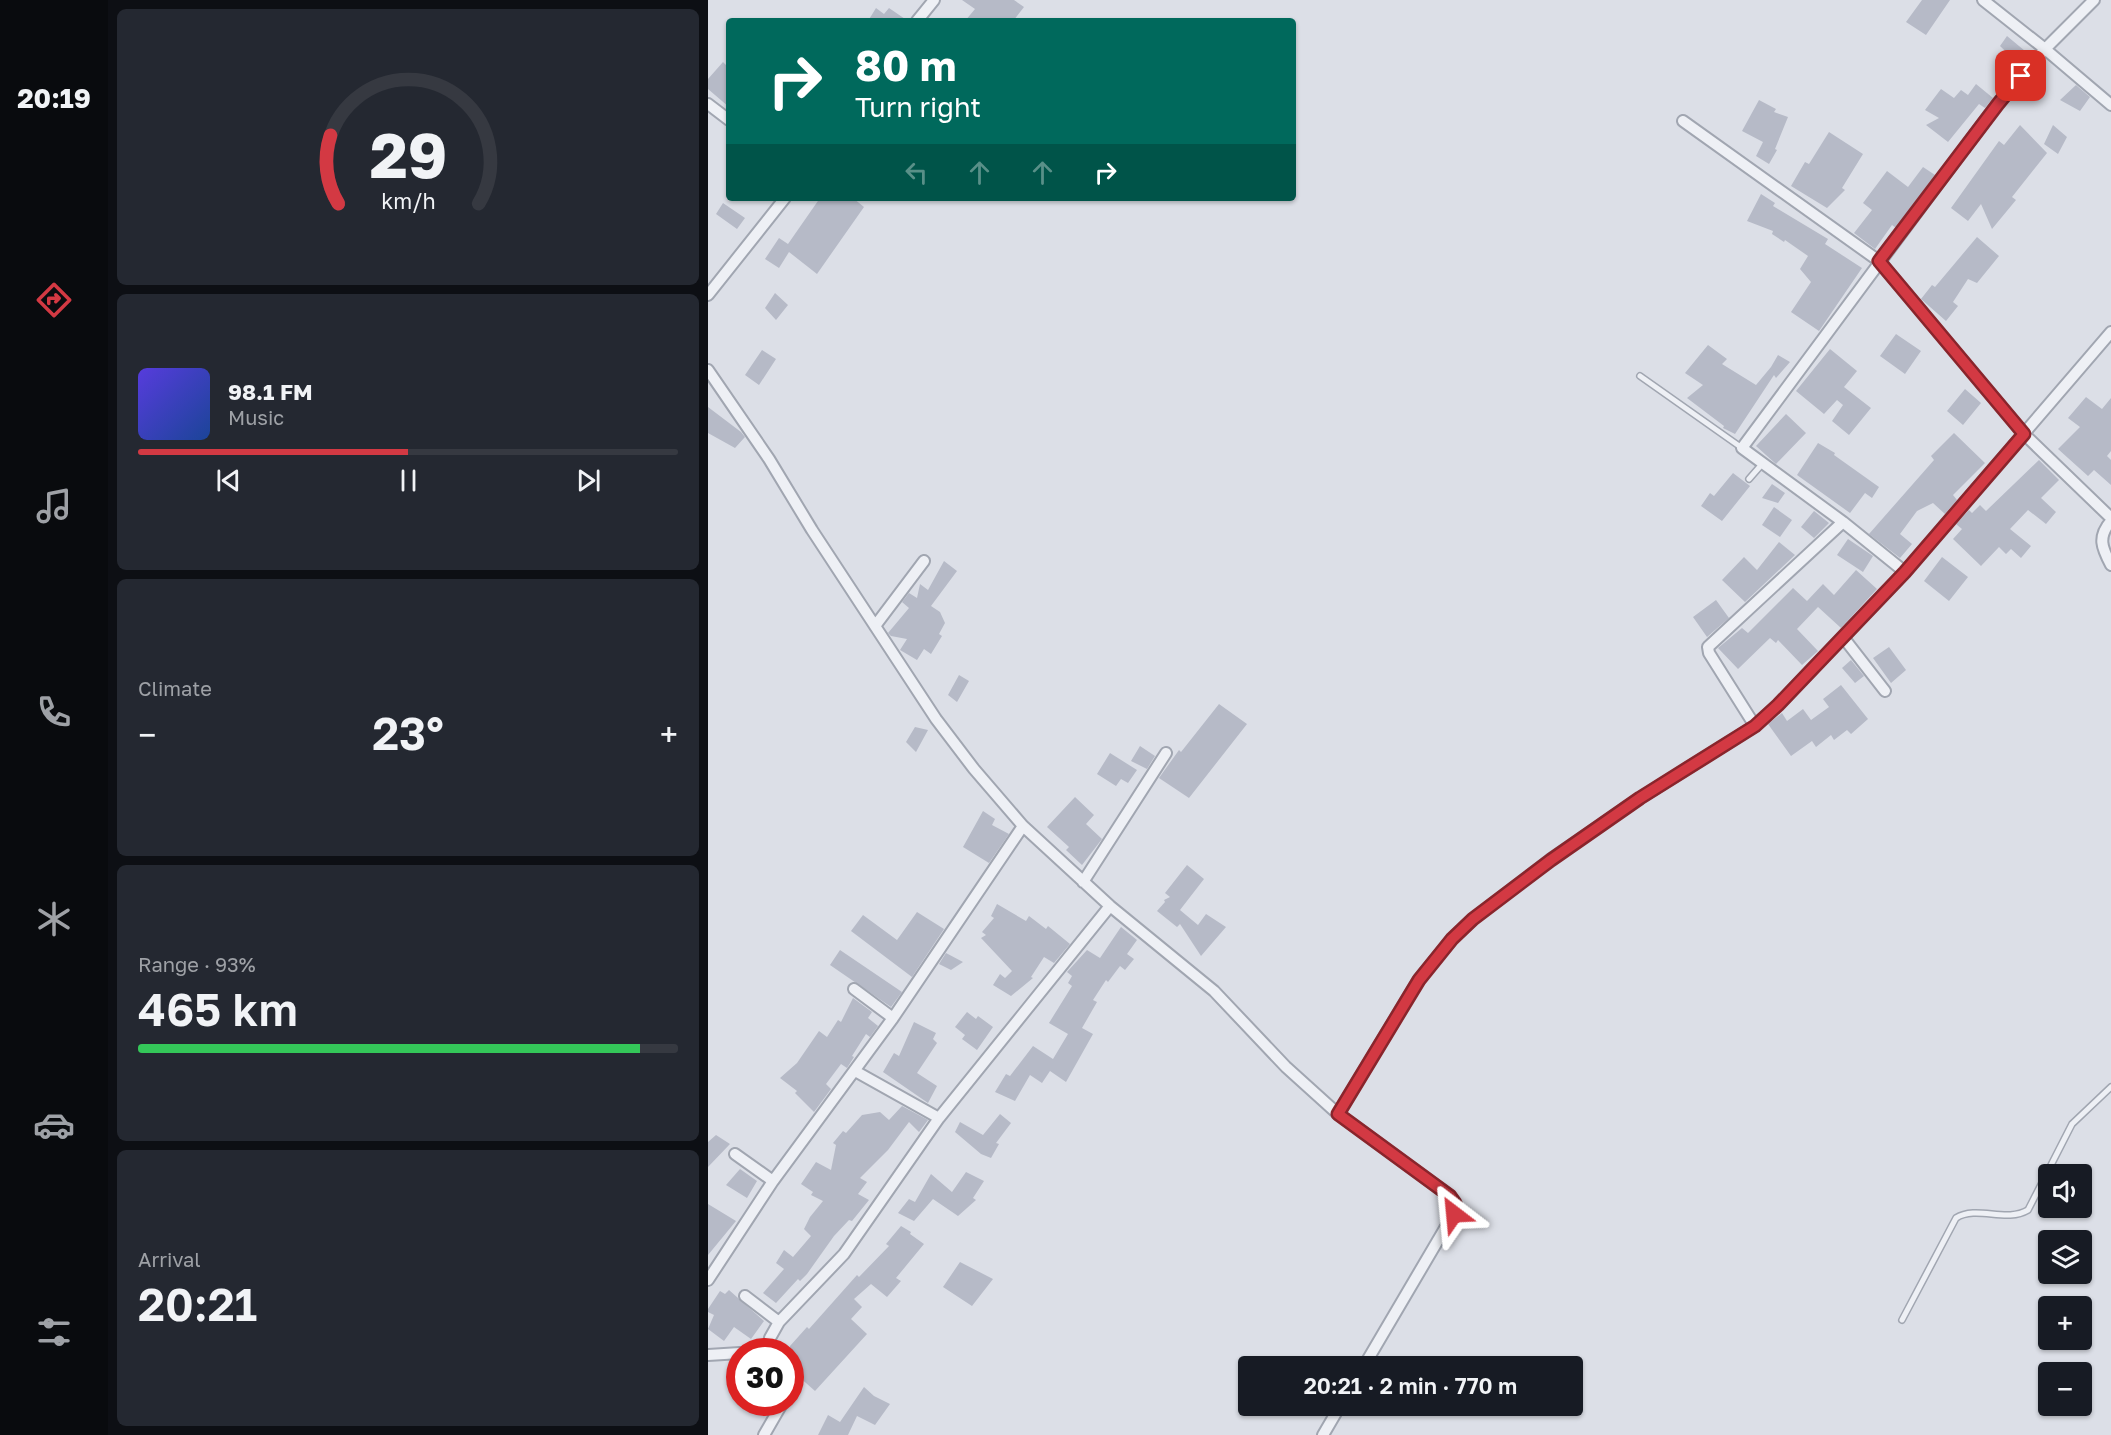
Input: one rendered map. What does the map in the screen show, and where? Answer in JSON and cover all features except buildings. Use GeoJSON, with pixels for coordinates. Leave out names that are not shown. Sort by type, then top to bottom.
{"type":"FeatureCollection","features":[{"type":"Feature","properties":{"kind":"street"},"geometry":{"type":"LineString","coordinates":[[919,18],[934,0]]}},
{"type":"Feature","properties":{"kind":"street"},"geometry":{"type":"LineString","coordinates":[[1983,0],[2111,105]]}},
{"type":"Feature","properties":{"kind":"street"},"geometry":{"type":"LineString","coordinates":[[1905,572],[1843,522],[1742,448],[1998,104],[2045,49],[2094,0]]}},
{"type":"Feature","properties":{"kind":"street"},"geometry":{"type":"LineString","coordinates":[[708,104],[726,118]]}},
{"type":"Feature","properties":{"kind":"street"},"geometry":{"type":"LineString","coordinates":[[1683,121],[1879,261],[2024,434],[2111,519],[2101,538],[2101,546],[2111,566]]}},
{"type":"Feature","properties":{"kind":"street"},"geometry":{"type":"LineString","coordinates":[[708,295],[783,201]]}},
{"type":"Feature","properties":{"kind":"street"},"geometry":{"type":"LineString","coordinates":[[1338,1114],[1419,980],[1452,939],[1473,919],[1551,860],[1640,798],[1755,726],[1778,705],[1905,572],[2111,332]]}},
{"type":"Feature","properties":{"kind":"street"},"geometry":{"type":"LineString","coordinates":[[708,370],[769,459],[874,626],[936,719],[1023,826],[1110,906],[1214,990],[1286,1067],[1338,1114],[1450,1196],[1455,1203],[1454,1214],[1370,1356]]}},
{"type":"Feature","properties":{"kind":"street"},"geometry":{"type":"LineString","coordinates":[[1755,726],[1709,653],[1708,647],[1843,522]]}},
{"type":"Feature","properties":{"kind":"street"},"geometry":{"type":"LineString","coordinates":[[874,626],[924,561]]}},
{"type":"Feature","properties":{"kind":"street"},"geometry":{"type":"LineString","coordinates":[[1843,637],[1885,691]]}},
{"type":"Feature","properties":{"kind":"street"},"geometry":{"type":"LineString","coordinates":[[1083,882],[1166,753]]}},
{"type":"Feature","properties":{"kind":"street"},"geometry":{"type":"LineString","coordinates":[[708,1280],[773,1181],[855,1071],[1023,826]]}},
{"type":"Feature","properties":{"kind":"street"},"geometry":{"type":"LineString","coordinates":[[770,1338],[779,1322],[844,1254],[939,1118],[1110,906]]}},
{"type":"Feature","properties":{"kind":"street"},"geometry":{"type":"LineString","coordinates":[[854,989],[892,1018]]}},
{"type":"Feature","properties":{"kind":"street"},"geometry":{"type":"LineString","coordinates":[[855,1071],[939,1118]]}},
{"type":"Feature","properties":{"kind":"street"},"geometry":{"type":"LineString","coordinates":[[735,1154],[773,1181]]}},
{"type":"Feature","properties":{"kind":"street"},"geometry":{"type":"LineString","coordinates":[[745,1296],[779,1322]]}},
{"type":"Feature","properties":{"kind":"street"},"geometry":{"type":"LineString","coordinates":[[708,1355],[726,1354]]}},
{"type":"Feature","properties":{"kind":"street"},"geometry":{"type":"LineString","coordinates":[[764,1435],[775,1416]]}},
{"type":"Feature","properties":{"kind":"street"},"geometry":{"type":"LineString","coordinates":[[1323,1435],[1334,1416]]}},
{"type":"Feature","properties":{"kind":"lane"},"geometry":{"type":"LineString","coordinates":[[1640,376],[1742,448]]}},
{"type":"Feature","properties":{"kind":"lane"},"geometry":{"type":"LineString","coordinates":[[1749,479],[1763,463]]}},
{"type":"Feature","properties":{"kind":"lane"},"geometry":{"type":"LineString","coordinates":[[1902,1320],[1956,1218],[1966,1214],[2013,1215],[2028,1210],[2072,1124],[2111,1088]]}},
{"type":"Feature","properties":{"kind":"route"},"geometry":{"type":"LineString","coordinates":[[1454,1214],[1455,1203],[1450,1196],[1338,1114],[1432,962],[1473,919],[1551,860],[1640,798],[1755,726],[1778,705],[1905,572],[2024,434],[1879,261],[2021,76]]}}]}
